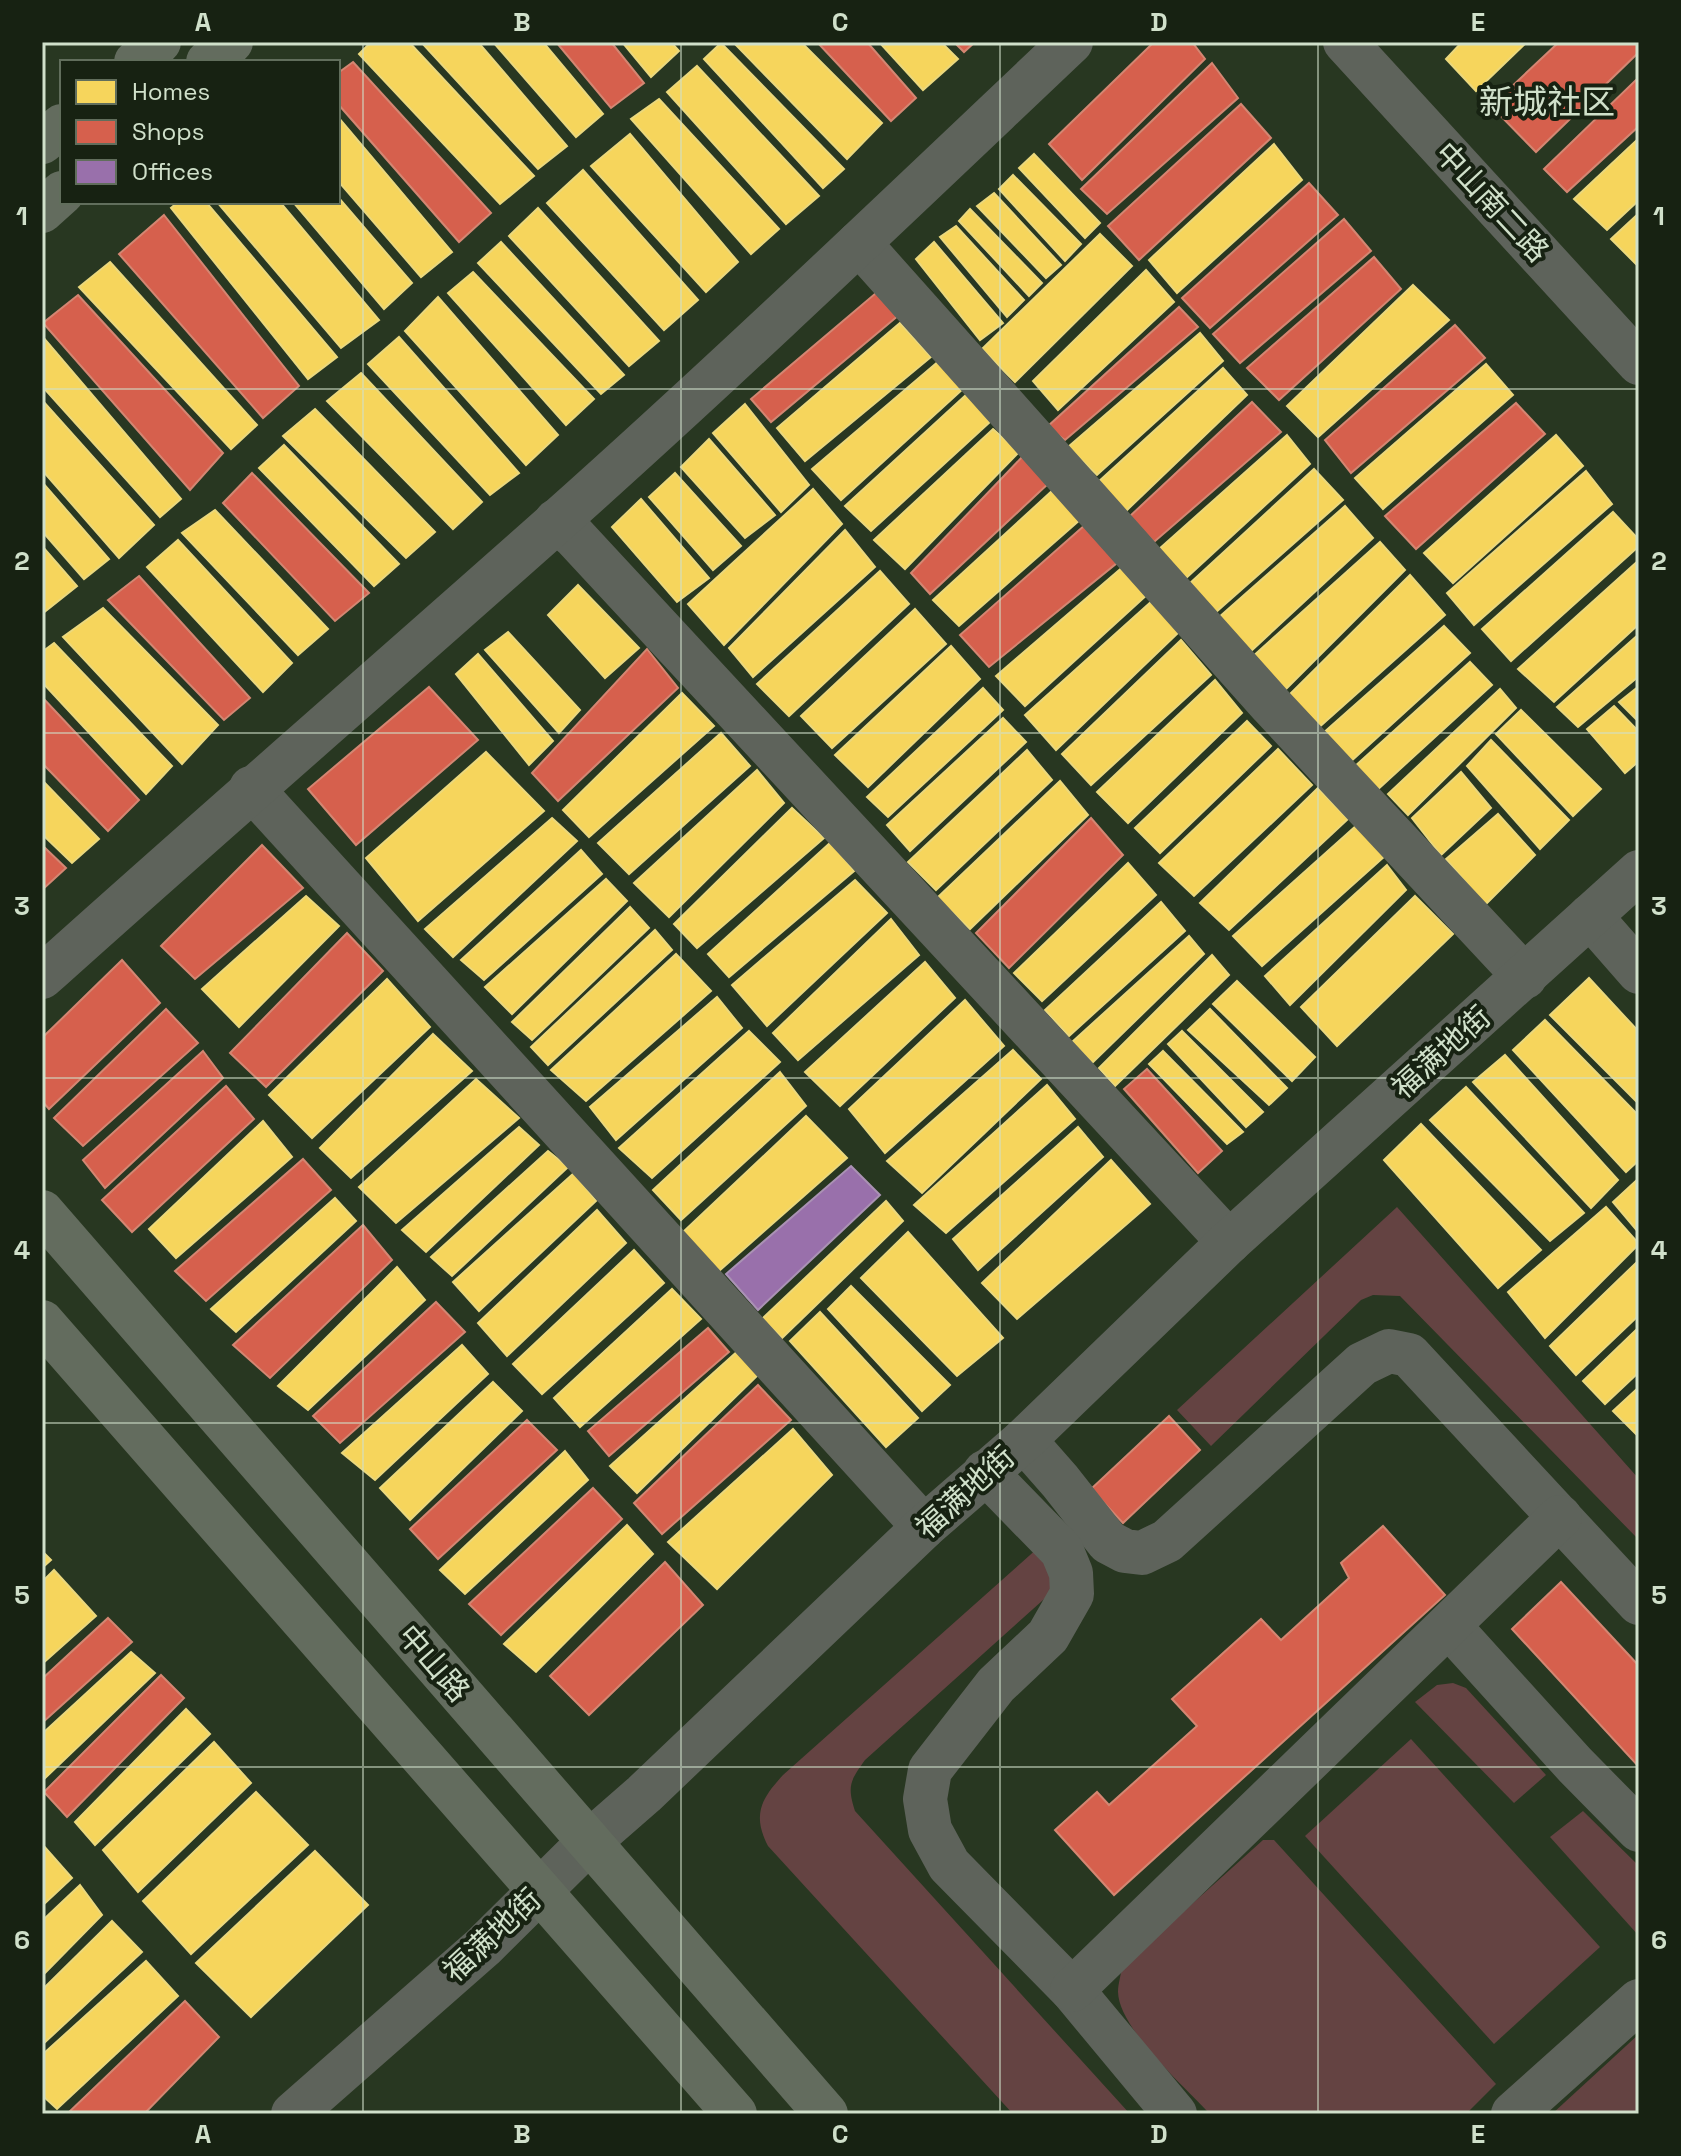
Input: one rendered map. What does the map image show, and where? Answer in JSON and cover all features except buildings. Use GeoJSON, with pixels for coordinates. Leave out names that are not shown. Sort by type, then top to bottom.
{"type":"FeatureCollection","features":[{"type":"Feature","properties":{"kind":"main road"},"geometry":{"type":"LineString","coordinates":[[138,60],[159,42]]}},
{"type":"Feature","properties":{"kind":"main road"},"geometry":{"type":"LineString","coordinates":[[210,60],[231,42]]}},
{"type":"Feature","properties":{"kind":"main road"},"geometry":{"type":"LineString","coordinates":[[42,142],[60,128]]}},
{"type":"Feature","properties":{"kind":"main road"},"geometry":{"type":"LineString","coordinates":[[42,211],[60,195]]}},
{"type":"Feature","properties":{"kind":"main road","name":"中山路"},"geometry":{"type":"LineString","coordinates":[[42,1212],[826,2114]]}},
{"type":"Feature","properties":{"kind":"main road"},"geometry":{"type":"LineString","coordinates":[[42,1322],[735,2114]]}},
{"type":"Feature","properties":{"kind":"street"},"geometry":{"type":"LineString","coordinates":[[42,977],[251,788],[556,521],[859,243],[1071,42]]}},
{"type":"Feature","properties":{"kind":"street","name":"中山南二路"},"geometry":{"type":"LineString","coordinates":[[1345,42],[1639,363]]}},
{"type":"Feature","properties":{"kind":"street"},"geometry":{"type":"LineString","coordinates":[[859,243],[1271,705],[1525,977]]}},
{"type":"Feature","properties":{"kind":"street"},"geometry":{"type":"LineString","coordinates":[[556,521],[574,536],[1229,1242]]}},
{"type":"Feature","properties":{"kind":"street"},"geometry":{"type":"LineString","coordinates":[[251,788],[924,1527]]}},
{"type":"Feature","properties":{"kind":"street","name":"福满地街"},"geometry":{"type":"LineString","coordinates":[[293,2114],[483,1947],[589,1842],[644,1794],[924,1527],[1024,1440],[1229,1242],[1639,872]]}},
{"type":"Feature","properties":{"kind":"street"},"geometry":{"type":"LineString","coordinates":[[1590,916],[1639,972]]}},
{"type":"Feature","properties":{"kind":"street"},"geometry":{"type":"LineString","coordinates":[[1024,1440],[1108,1542],[1125,1551],[1142,1553],[1167,1541],[1362,1364],[1389,1351],[1409,1355],[1639,1603]]}},
{"type":"Feature","properties":{"kind":"street"},"geometry":{"type":"LineString","coordinates":[[985,1472],[1062,1551],[1071,1573],[1072,1594],[1048,1636],[996,1685],[930,1770],[925,1799],[930,1830],[949,1865],[1072,1990],[1175,2114]]}},
{"type":"Feature","properties":{"kind":"street"},"geometry":{"type":"LineString","coordinates":[[1072,1990],[1560,1517]]}},
{"type":"Feature","properties":{"kind":"street"},"geometry":{"type":"LineString","coordinates":[[1449,1626],[1575,1765],[1639,1830]]}},
{"type":"Feature","properties":{"kind":"street"},"geometry":{"type":"LineString","coordinates":[[1513,2114],[1639,2001]]}},
{"type":"Feature","properties":{"kind":"shaded area"},"geometry":{"type":"Polygon","coordinates":[[[1397,1207],[1639,1479],[1639,1540],[1400,1296],[1373,1295],[1361,1300],[1211,1446],[1177,1410],[1397,1207]]]}},
{"type":"Feature","properties":{"kind":"shaded area"},"geometry":{"type":"Polygon","coordinates":[[[1039,1547],[1053,1562],[1052,1592],[865,1760],[853,1779],[851,1795],[855,1811],[1130,2114],[1013,2114],[768,1846],[760,1825],[764,1800],[783,1775],[1039,1547]]]}},
{"type":"Feature","properties":{"kind":"shaded area"},"geometry":{"type":"Polygon","coordinates":[[[1453,1683],[1466,1688],[1546,1775],[1514,1803],[1415,1702],[1437,1685],[1453,1683]]]}},
{"type":"Feature","properties":{"kind":"shaded area"},"geometry":{"type":"Polygon","coordinates":[[[1411,1739],[1600,1947],[1494,2044],[1305,1836],[1411,1739]]]}},
{"type":"Feature","properties":{"kind":"shaded area"},"geometry":{"type":"Polygon","coordinates":[[[1583,1811],[1639,1866],[1639,1936],[1550,1837],[1583,1811]]]}},
{"type":"Feature","properties":{"kind":"shaded area"},"geometry":{"type":"Polygon","coordinates":[[[1263,1840],[1274,1840],[1496,2084],[1466,2114],[1210,2114],[1141,2040],[1121,2007],[1118,1992],[1122,1967],[1263,1840]]]}},
{"type":"Feature","properties":{"kind":"shaded area"},"geometry":{"type":"Polygon","coordinates":[[[1639,2034],[1639,2114],[1552,2114],[1639,2034]]]}},
{"type":"Feature","properties":{"kind":"district","name":"新城社区"},"geometry":{"type":"Point","coordinates":[1547,102]}}]}
